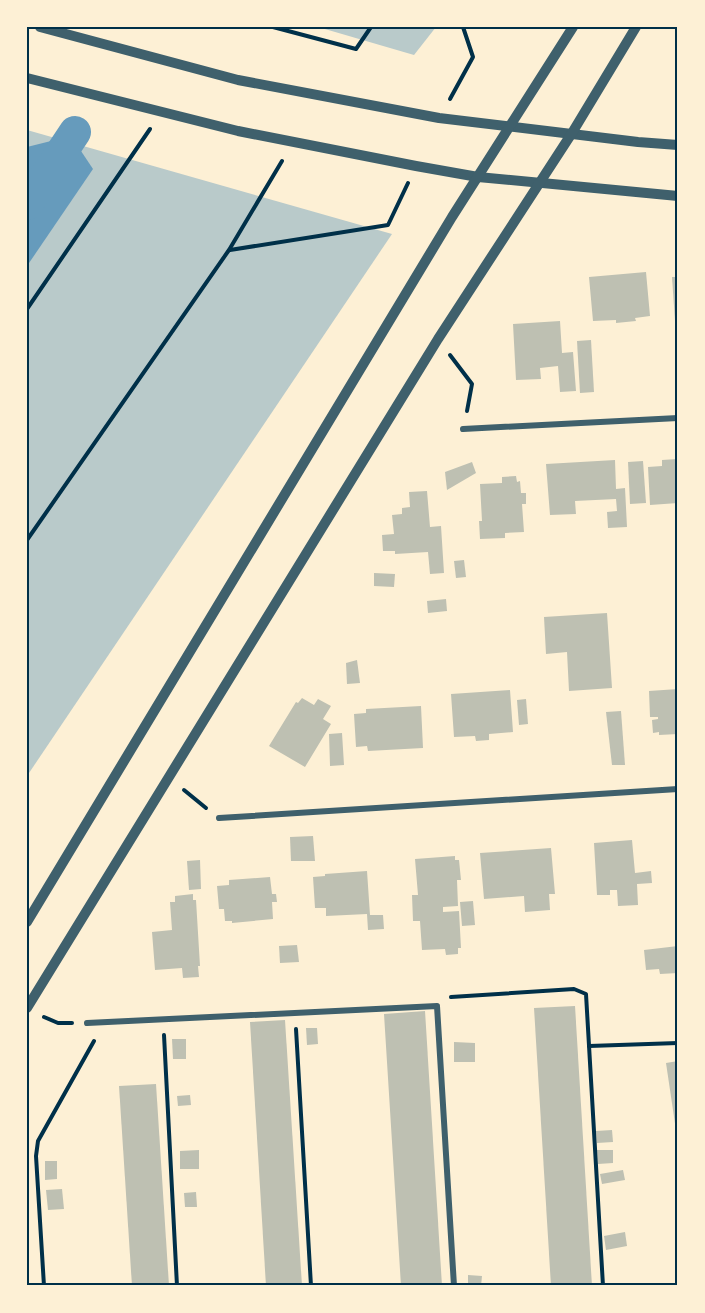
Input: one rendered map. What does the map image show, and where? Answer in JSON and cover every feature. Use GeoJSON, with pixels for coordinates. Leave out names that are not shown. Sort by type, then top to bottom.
{"type":"FeatureCollection","features":[{"type":"Feature","properties":{"kind":"street"},"geometry":{"type":"LineString","coordinates":[[40,27],[238,80],[439,118],[678,145]]}},
{"type":"Feature","properties":{"kind":"street"},"geometry":{"type":"LineString","coordinates":[[27,922],[129,750],[478,177],[573,27]]}},
{"type":"Feature","properties":{"kind":"street"},"geometry":{"type":"LineString","coordinates":[[27,1008],[438,339],[572,133],[636,27]]}},
{"type":"Feature","properties":{"kind":"street"},"geometry":{"type":"LineString","coordinates":[[27,78],[238,131],[478,177],[678,196]]}},
{"type":"Feature","properties":{"kind":"street"},"geometry":{"type":"LineString","coordinates":[[463,429],[678,418]]}},
{"type":"Feature","properties":{"kind":"street"},"geometry":{"type":"LineString","coordinates":[[219,818],[678,789]]}},
{"type":"Feature","properties":{"kind":"street"},"geometry":{"type":"LineString","coordinates":[[87,1023],[436,1006],[454,1286]]}},
{"type":"Feature","properties":{"kind":"path"},"geometry":{"type":"LineString","coordinates":[[273,27],[356,48],[371,27]]}},
{"type":"Feature","properties":{"kind":"path"},"geometry":{"type":"LineString","coordinates":[[27,309],[163,111]]}},
{"type":"Feature","properties":{"kind":"path"},"geometry":{"type":"LineString","coordinates":[[27,540],[230,250],[293,142]]}},
{"type":"Feature","properties":{"kind":"path"},"geometry":{"type":"LineString","coordinates":[[438,339],[472,384],[463,429]]}},
{"type":"Feature","properties":{"kind":"path"},"geometry":{"type":"LineString","coordinates":[[168,777],[219,818]]}},
{"type":"Feature","properties":{"kind":"path"},"geometry":{"type":"LineString","coordinates":[[436,1006],[440,998],[574,989],[586,994],[603,1286]]}},
{"type":"Feature","properties":{"kind":"path"},"geometry":{"type":"LineString","coordinates":[[296,1012],[312,1286]]}},
{"type":"Feature","properties":{"kind":"path"},"geometry":{"type":"LineString","coordinates":[[37,1014],[58,1023],[87,1023]]}},
{"type":"Feature","properties":{"kind":"path"},"geometry":{"type":"LineString","coordinates":[[163,1018],[177,1286]]}},
{"type":"Feature","properties":{"kind":"path"},"geometry":{"type":"LineString","coordinates":[[44,1286],[36,1156],[38,1141],[105,1022]]}},
{"type":"Feature","properties":{"kind":"path"},"geometry":{"type":"LineString","coordinates":[[589,1046],[678,1043]]}},
{"type":"Feature","properties":{"kind":"shaded area"},"geometry":{"type":"Polygon","coordinates":[[[318,27],[436,27],[414,55],[318,27]]]}},
{"type":"Feature","properties":{"kind":"shaded area"},"geometry":{"type":"Polygon","coordinates":[[[27,130],[392,234],[27,776],[27,130]]]}},
{"type":"Feature","properties":{"kind":"water"},"geometry":{"type":"Polygon","coordinates":[[[55,140],[79,148],[93,169],[27,266],[27,147],[55,140]]]}},
{"type":"Feature","properties":{"kind":"building"},"geometry":{"type":"Polygon","coordinates":[[[646,272],[650,316],[635,318],[636,321],[616,323],[616,320],[593,321],[589,277],[646,272]]]}},
{"type":"Feature","properties":{"kind":"building"},"geometry":{"type":"Polygon","coordinates":[[[672,277],[678,277],[678,321],[675,321],[672,277]]]}},
{"type":"Feature","properties":{"kind":"building"},"geometry":{"type":"Polygon","coordinates":[[[560,321],[562,353],[573,352],[576,391],[560,392],[558,366],[540,368],[541,379],[516,380],[513,324],[560,321]]]}},
{"type":"Feature","properties":{"kind":"building"},"geometry":{"type":"Polygon","coordinates":[[[591,340],[594,392],[580,393],[577,341],[591,340]]]}},
{"type":"Feature","properties":{"kind":"building"},"geometry":{"type":"Polygon","coordinates":[[[677,459],[678,503],[650,505],[648,467],[662,466],[662,460],[677,459]]]}},
{"type":"Feature","properties":{"kind":"building"},"geometry":{"type":"Polygon","coordinates":[[[615,460],[616,489],[625,488],[627,527],[608,528],[607,512],[617,511],[616,499],[575,501],[576,514],[550,515],[546,464],[615,460]]]}},
{"type":"Feature","properties":{"kind":"building"},"geometry":{"type":"Polygon","coordinates":[[[643,461],[646,503],[630,504],[628,462],[643,461]]]}},
{"type":"Feature","properties":{"kind":"building"},"geometry":{"type":"Polygon","coordinates":[[[472,462],[476,473],[447,490],[445,472],[472,462]]]}},
{"type":"Feature","properties":{"kind":"building"},"geometry":{"type":"Polygon","coordinates":[[[516,476],[517,482],[520,481],[521,493],[526,493],[526,504],[522,504],[524,532],[505,533],[505,538],[480,539],[479,521],[482,521],[480,484],[502,483],[502,477],[516,476]]]}},
{"type":"Feature","properties":{"kind":"building"},"geometry":{"type":"Polygon","coordinates":[[[427,491],[430,527],[441,526],[444,573],[430,574],[428,552],[395,554],[395,551],[383,551],[382,535],[394,534],[392,515],[402,514],[402,508],[410,507],[409,492],[427,491]]]}},
{"type":"Feature","properties":{"kind":"building"},"geometry":{"type":"Polygon","coordinates":[[[464,560],[466,577],[456,578],[454,561],[464,560]]]}},
{"type":"Feature","properties":{"kind":"building"},"geometry":{"type":"Polygon","coordinates":[[[374,573],[395,574],[394,587],[374,586],[374,573]]]}},
{"type":"Feature","properties":{"kind":"building"},"geometry":{"type":"Polygon","coordinates":[[[446,599],[447,611],[428,613],[427,601],[446,599]]]}},
{"type":"Feature","properties":{"kind":"building"},"geometry":{"type":"Polygon","coordinates":[[[607,613],[612,688],[569,691],[567,652],[546,654],[544,617],[607,613]]]}},
{"type":"Feature","properties":{"kind":"building"},"geometry":{"type":"Polygon","coordinates":[[[357,660],[360,683],[347,684],[346,663],[357,660]]]}},
{"type":"Feature","properties":{"kind":"building"},"geometry":{"type":"Polygon","coordinates":[[[678,689],[678,734],[653,733],[652,720],[658,717],[650,717],[649,691],[678,689]]]}},
{"type":"Feature","properties":{"kind":"building"},"geometry":{"type":"Polygon","coordinates":[[[510,690],[513,732],[489,734],[489,740],[476,741],[475,736],[454,737],[451,694],[510,690]]]}},
{"type":"Feature","properties":{"kind":"building"},"geometry":{"type":"Polygon","coordinates":[[[302,698],[314,705],[318,699],[331,706],[323,719],[331,724],[305,767],[269,746],[296,702],[298,703],[302,698]]]}},
{"type":"Feature","properties":{"kind":"building"},"geometry":{"type":"Polygon","coordinates":[[[526,699],[528,724],[519,725],[517,700],[526,699]]]}},
{"type":"Feature","properties":{"kind":"building"},"geometry":{"type":"Polygon","coordinates":[[[421,706],[423,748],[368,751],[367,746],[356,747],[354,714],[366,713],[366,709],[421,706]]]}},
{"type":"Feature","properties":{"kind":"building"},"geometry":{"type":"Polygon","coordinates":[[[621,711],[625,765],[612,765],[606,712],[621,711]]]}},
{"type":"Feature","properties":{"kind":"building"},"geometry":{"type":"Polygon","coordinates":[[[342,733],[344,765],[330,766],[329,734],[342,733]]]}},
{"type":"Feature","properties":{"kind":"building"},"geometry":{"type":"Polygon","coordinates":[[[313,836],[315,861],[291,861],[290,837],[313,836]]]}},
{"type":"Feature","properties":{"kind":"building"},"geometry":{"type":"Polygon","coordinates":[[[632,840],[635,873],[651,871],[652,883],[637,884],[638,905],[618,906],[617,890],[610,890],[610,895],[597,895],[594,843],[632,840]]]}},
{"type":"Feature","properties":{"kind":"building"},"geometry":{"type":"Polygon","coordinates":[[[551,848],[555,894],[549,894],[550,910],[525,912],[524,896],[484,899],[480,853],[551,848]]]}},
{"type":"Feature","properties":{"kind":"building"},"geometry":{"type":"Polygon","coordinates":[[[455,856],[455,860],[459,860],[461,880],[457,880],[458,906],[443,907],[443,912],[459,911],[461,948],[458,948],[458,954],[446,955],[445,949],[422,950],[420,921],[413,921],[412,895],[418,895],[415,859],[455,856]]]}},
{"type":"Feature","properties":{"kind":"building"},"geometry":{"type":"Polygon","coordinates":[[[200,860],[201,889],[189,890],[187,861],[200,860]]]}},
{"type":"Feature","properties":{"kind":"building"},"geometry":{"type":"Polygon","coordinates":[[[367,871],[370,915],[383,915],[384,929],[368,930],[367,914],[326,916],[326,908],[315,908],[313,877],[367,871]]]}},
{"type":"Feature","properties":{"kind":"building"},"geometry":{"type":"Polygon","coordinates":[[[270,877],[272,894],[276,894],[277,902],[272,902],[273,919],[232,923],[232,921],[225,921],[224,909],[219,909],[217,886],[229,885],[229,880],[270,877]]]}},
{"type":"Feature","properties":{"kind":"building"},"geometry":{"type":"Polygon","coordinates":[[[193,894],[193,900],[196,900],[199,977],[183,978],[182,968],[155,970],[152,932],[172,930],[170,902],[175,902],[175,896],[193,894]]]}},
{"type":"Feature","properties":{"kind":"building"},"geometry":{"type":"Polygon","coordinates":[[[473,901],[475,925],[462,926],[460,902],[473,901]]]}},
{"type":"Feature","properties":{"kind":"building"},"geometry":{"type":"Polygon","coordinates":[[[297,945],[299,962],[280,963],[279,946],[297,945]]]}},
{"type":"Feature","properties":{"kind":"building"},"geometry":{"type":"Polygon","coordinates":[[[678,946],[678,973],[660,974],[659,969],[646,970],[644,950],[678,946]]]}},
{"type":"Feature","properties":{"kind":"building"},"geometry":{"type":"Polygon","coordinates":[[[575,1006],[592,1286],[551,1286],[534,1008],[575,1006]]]}},
{"type":"Feature","properties":{"kind":"building"},"geometry":{"type":"Polygon","coordinates":[[[425,1011],[442,1286],[401,1286],[384,1014],[425,1011]]]}},
{"type":"Feature","properties":{"kind":"building"},"geometry":{"type":"Polygon","coordinates":[[[285,1020],[302,1286],[266,1286],[250,1022],[285,1020]]]}},
{"type":"Feature","properties":{"kind":"building"},"geometry":{"type":"Polygon","coordinates":[[[306,1028],[317,1028],[318,1044],[307,1045],[306,1028]]]}},
{"type":"Feature","properties":{"kind":"building"},"geometry":{"type":"Polygon","coordinates":[[[172,1039],[186,1039],[186,1059],[173,1059],[172,1039]]]}},
{"type":"Feature","properties":{"kind":"building"},"geometry":{"type":"Polygon","coordinates":[[[454,1042],[475,1043],[475,1062],[454,1062],[454,1042]]]}},
{"type":"Feature","properties":{"kind":"building"},"geometry":{"type":"Polygon","coordinates":[[[678,1061],[678,1136],[677,1137],[666,1063],[678,1061]]]}},
{"type":"Feature","properties":{"kind":"building"},"geometry":{"type":"Polygon","coordinates":[[[156,1084],[169,1286],[132,1286],[119,1086],[156,1084]]]}},
{"type":"Feature","properties":{"kind":"building"},"geometry":{"type":"Polygon","coordinates":[[[190,1095],[191,1105],[178,1106],[177,1096],[190,1095]]]}},
{"type":"Feature","properties":{"kind":"building"},"geometry":{"type":"Polygon","coordinates":[[[612,1130],[613,1142],[597,1143],[596,1131],[612,1130]]]}},
{"type":"Feature","properties":{"kind":"building"},"geometry":{"type":"Polygon","coordinates":[[[199,1150],[199,1169],[180,1169],[180,1151],[199,1150]]]}},
{"type":"Feature","properties":{"kind":"building"},"geometry":{"type":"Polygon","coordinates":[[[597,1150],[613,1150],[613,1163],[598,1164],[597,1150]]]}},
{"type":"Feature","properties":{"kind":"building"},"geometry":{"type":"Polygon","coordinates":[[[45,1161],[57,1161],[57,1179],[45,1180],[45,1161]]]}},
{"type":"Feature","properties":{"kind":"building"},"geometry":{"type":"Polygon","coordinates":[[[623,1170],[625,1180],[602,1184],[600,1174],[623,1170]]]}},
{"type":"Feature","properties":{"kind":"building"},"geometry":{"type":"Polygon","coordinates":[[[62,1189],[64,1209],[48,1210],[46,1190],[62,1189]]]}},
{"type":"Feature","properties":{"kind":"building"},"geometry":{"type":"Polygon","coordinates":[[[196,1192],[197,1207],[185,1207],[184,1193],[196,1192]]]}},
{"type":"Feature","properties":{"kind":"building"},"geometry":{"type":"Polygon","coordinates":[[[625,1232],[627,1246],[606,1250],[604,1236],[625,1232]]]}},
{"type":"Feature","properties":{"kind":"building"},"geometry":{"type":"Polygon","coordinates":[[[468,1275],[482,1276],[481,1286],[468,1286],[468,1275]]]}},
{"type":"Feature","properties":{"kind":"waterway"},"geometry":{"type":"LineString","coordinates":[[27,204],[75,132]]}}]}
